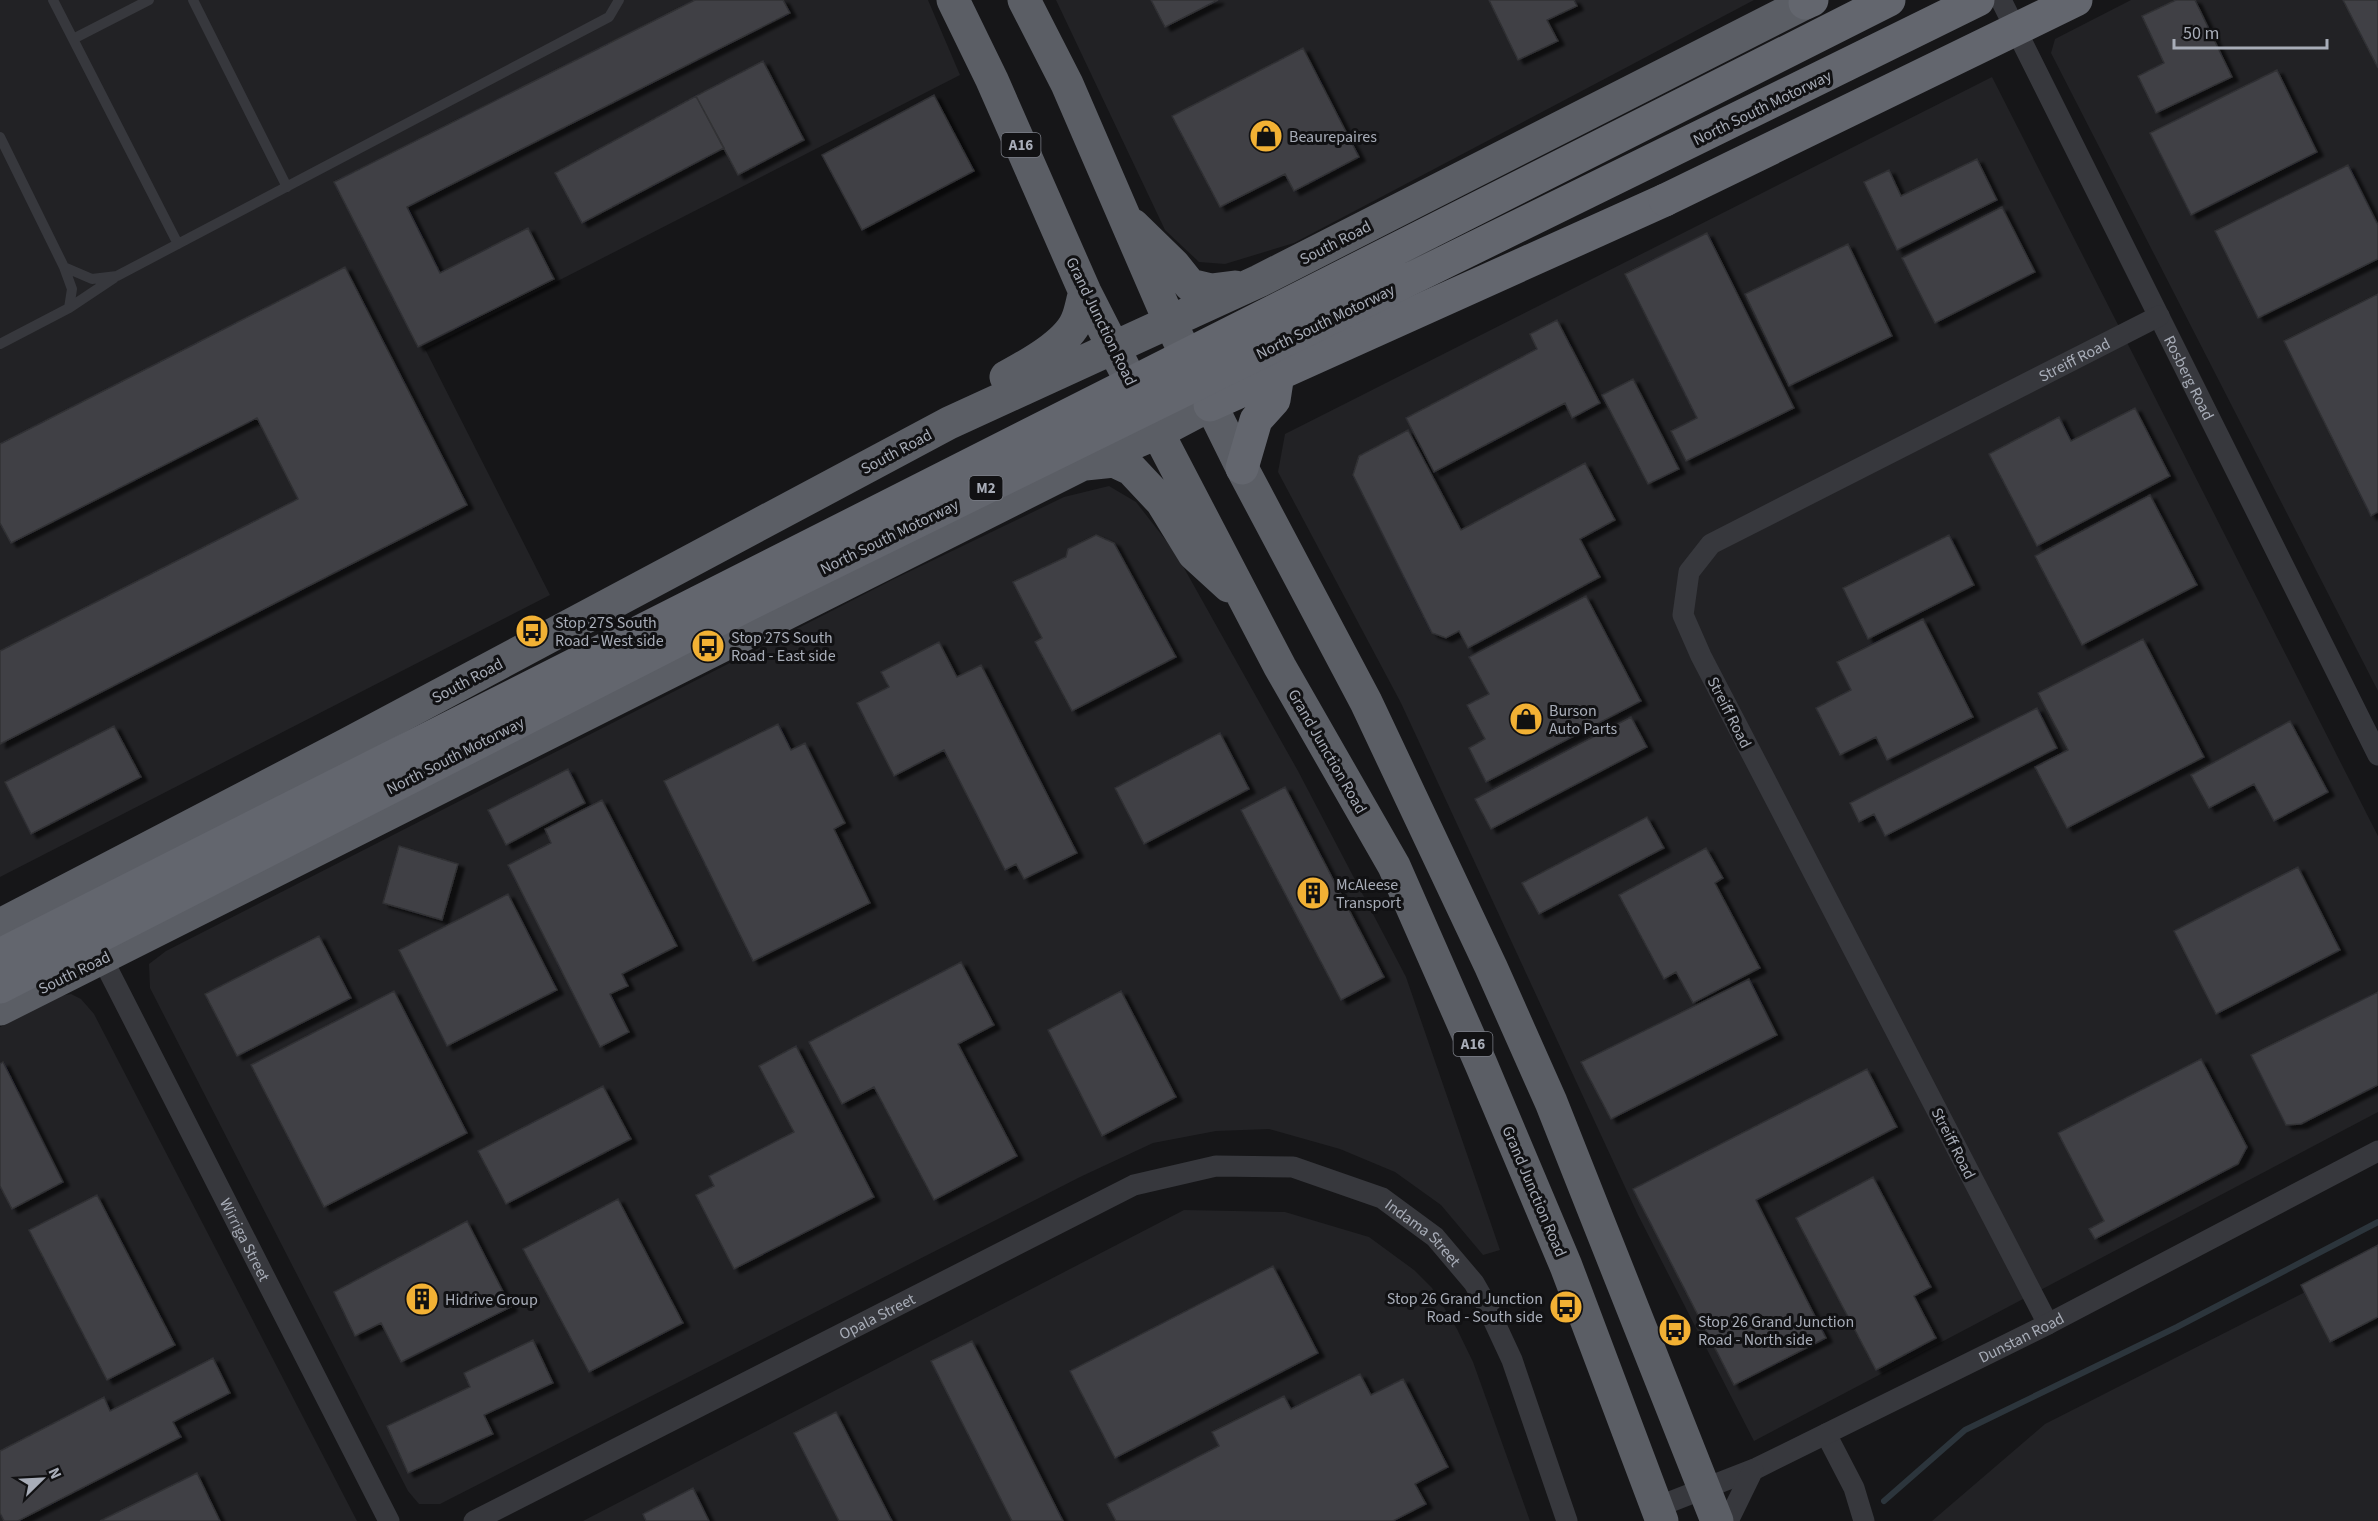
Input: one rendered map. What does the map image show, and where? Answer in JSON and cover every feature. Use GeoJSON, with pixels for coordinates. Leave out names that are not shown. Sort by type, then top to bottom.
{"type":"FeatureCollection","features":[{"type":"Feature","properties":{"kind":"highway","name":"Grand Junction Road"},"geometry":{"type":"LineString","coordinates":[[953,0],[992,80],[1085,292],[1113,347],[1280,667],[1394,866],[1566,1266],[1659,1514]]}},
{"type":"Feature","properties":{"kind":"highway"},"geometry":{"type":"LineString","coordinates":[[1024,0],[1067,84],[1169,320],[1210,405],[1366,702],[1491,967],[1551,1102],[1717,1521]]}},
{"type":"Feature","properties":{"kind":"highway","name":"North South Motorway"},"geometry":{"type":"LineString","coordinates":[[0,955],[1889,0]]}},
{"type":"Feature","properties":{"kind":"highway","name":"North South Motorway"},"geometry":{"type":"LineString","coordinates":[[0,987],[747,605],[1978,0]]}},
{"type":"Feature","properties":{"kind":"highway"},"geometry":{"type":"LineString","coordinates":[[1210,405],[1665,200],[2076,0]]}},
{"type":"Feature","properties":{"kind":"highway","name":"South Road"},"geometry":{"type":"LineString","coordinates":[[0,925],[357,740],[950,423],[1169,320],[1259,281],[1808,2]]}},
{"type":"Feature","properties":{"kind":"highway"},"geometry":{"type":"LineString","coordinates":[[1123,216],[1174,265],[1190,285],[1219,289],[1259,281]]}},
{"type":"Feature","properties":{"kind":"highway"},"geometry":{"type":"LineString","coordinates":[[950,423],[985,388],[1040,357],[1055,345],[1076,322],[1085,292]]}},
{"type":"Feature","properties":{"kind":"highway"},"geometry":{"type":"LineString","coordinates":[[1242,468],[1256,420],[1274,400],[1278,374]]}},
{"type":"Feature","properties":{"kind":"highway"},"geometry":{"type":"LineString","coordinates":[[1030,385],[1076,401],[1089,424],[1081,465],[1114,461],[1131,470],[1162,502],[1194,554],[1245,601]]}},
{"type":"Feature","properties":{"kind":"highway","name":"South Road"},"geometry":{"type":"LineString","coordinates":[[0,1009],[1081,465],[1157,433],[1210,405]]}},
{"type":"Feature","properties":{"kind":"street","name":"Rosberg Road"},"geometry":{"type":"LineString","coordinates":[[2001,0],[2378,755]]}},
{"type":"Feature","properties":{"kind":"street","name":"Streiff Road"},"geometry":{"type":"LineString","coordinates":[[2048,1324],[1712,677],[1683,615],[1689,572],[1711,544],[2159,316]]}},
{"type":"Feature","properties":{"kind":"street","name":"Wirriga Street"},"geometry":{"type":"LineString","coordinates":[[102,958],[388,1521]]}},
{"type":"Feature","properties":{"kind":"street","name":"Dunstan Road"},"geometry":{"type":"LineString","coordinates":[[1659,1514],[1704,1487],[1753,1470],[2048,1324],[2378,1151]]}},
{"type":"Feature","properties":{"kind":"street","name":"Opala Street"},"geometry":{"type":"LineString","coordinates":[[474,1521],[1134,1185],[1216,1166],[1293,1167]]}},
{"type":"Feature","properties":{"kind":"street","name":"Indama Street"},"geometry":{"type":"LineString","coordinates":[[1293,1167],[1382,1198],[1434,1237],[1474,1283],[1512,1360],[1567,1521]]}},
{"type":"Feature","properties":{"kind":"street"},"geometry":{"type":"LineString","coordinates":[[1826,1434],[1854,1488],[1864,1521]]}},
{"type":"Feature","properties":{"kind":"street"},"geometry":{"type":"LineString","coordinates":[[1728,1521],[1753,1470]]}},
{"type":"Feature","properties":{"kind":"lane"},"geometry":{"type":"LineString","coordinates":[[53,0],[178,244]]}},
{"type":"Feature","properties":{"kind":"lane"},"geometry":{"type":"LineString","coordinates":[[73,39],[149,0]]}},
{"type":"Feature","properties":{"kind":"lane"},"geometry":{"type":"LineString","coordinates":[[192,0],[287,187]]}},
{"type":"Feature","properties":{"kind":"lane"},"geometry":{"type":"LineString","coordinates":[[0,344],[69,308],[117,276],[609,17],[619,0]]}},
{"type":"Feature","properties":{"kind":"lane"},"geometry":{"type":"LineString","coordinates":[[0,137],[64,267],[72,290],[69,308]]}},
{"type":"Feature","properties":{"kind":"lane"},"geometry":{"type":"LineString","coordinates":[[64,267],[92,279],[117,276]]}},
{"type":"Feature","properties":{"kind":"shaded area"},"geometry":{"type":"Polygon","coordinates":[[[0,0],[928,0],[960,75],[425,349],[550,595],[0,877],[0,0]]]}},
{"type":"Feature","properties":{"kind":"shaded area"},"geometry":{"type":"Polygon","coordinates":[[[1056,0],[1754,0],[1294,243],[1225,264],[1199,262],[1165,230],[1056,0]]]}},
{"type":"Feature","properties":{"kind":"shaded area"},"geometry":{"type":"Polygon","coordinates":[[[2131,0],[2378,0],[2378,691],[2051,53],[2055,39],[2131,0]]]}},
{"type":"Feature","properties":{"kind":"shaded area"},"geometry":{"type":"Polygon","coordinates":[[[1992,77],[2378,836],[2378,1112],[1754,1441],[1638,1215],[1401,703],[1278,472],[1285,434],[1992,77]]]}},
{"type":"Feature","properties":{"kind":"shaded area"},"geometry":{"type":"Polygon","coordinates":[[[1109,486],[1136,502],[1175,552],[1298,771],[1406,977],[1500,1250],[1483,1255],[1441,1205],[1395,1172],[1340,1149],[1269,1129],[1216,1131],[1153,1143],[1080,1177],[440,1504],[419,1504],[408,1491],[150,988],[149,964],[166,951],[894,579],[1064,497],[1109,486]]]}},
{"type":"Feature","properties":{"kind":"shaded area"},"geometry":{"type":"Polygon","coordinates":[[[71,994],[81,999],[94,1014],[357,1521],[0,1521],[0,1027],[60,996],[71,994]]]}},
{"type":"Feature","properties":{"kind":"shaded area"},"geometry":{"type":"Polygon","coordinates":[[[1184,1210],[1285,1212],[1369,1237],[1414,1270],[1432,1288],[1457,1329],[1473,1362],[1530,1521],[583,1521],[1184,1210]]]}},
{"type":"Feature","properties":{"kind":"shaded area"},"geometry":{"type":"Polygon","coordinates":[[[2378,1255],[2378,1521],[1932,1521],[2045,1424],[2378,1255]]]}},
{"type":"Feature","properties":{"kind":"building"},"geometry":{"type":"Polygon","coordinates":[[[695,0],[783,0],[790,13],[407,207],[440,273],[528,228],[554,279],[418,347],[334,182],[695,0]]]}},
{"type":"Feature","properties":{"kind":"building"},"geometry":{"type":"Polygon","coordinates":[[[1151,0],[1218,0],[1165,27],[1151,0]]]}},
{"type":"Feature","properties":{"kind":"building"},"geometry":{"type":"Polygon","coordinates":[[[1489,0],[1574,0],[1577,6],[1547,20],[1558,41],[1518,60],[1489,0]]]}},
{"type":"Feature","properties":{"kind":"building"},"geometry":{"type":"Polygon","coordinates":[[[2176,0],[2195,0],[2232,77],[2156,113],[2138,76],[2164,63],[2142,16],[2176,0]]]}},
{"type":"Feature","properties":{"kind":"building"},"geometry":{"type":"Polygon","coordinates":[[[2343,0],[2378,0],[2378,68],[2343,0]]]}},
{"type":"Feature","properties":{"kind":"building","name":"Beaurepaires"},"geometry":{"type":"Polygon","coordinates":[[[1303,48],[1359,157],[1294,191],[1285,174],[1220,207],[1172,116],[1303,48]]]}},
{"type":"Feature","properties":{"kind":"building"},"geometry":{"type":"Polygon","coordinates":[[[763,61],[804,140],[738,175],[696,96],[763,61]]]}},
{"type":"Feature","properties":{"kind":"building"},"geometry":{"type":"Polygon","coordinates":[[[2277,70],[2317,152],[2191,215],[2150,133],[2277,70]]]}},
{"type":"Feature","properties":{"kind":"building"},"geometry":{"type":"Polygon","coordinates":[[[934,95],[974,171],[862,230],[822,155],[934,95]]]}},
{"type":"Feature","properties":{"kind":"building"},"geometry":{"type":"Polygon","coordinates":[[[696,96],[724,148],[582,223],[555,173],[696,96]]]}},
{"type":"Feature","properties":{"kind":"building"},"geometry":{"type":"Polygon","coordinates":[[[1977,159],[1997,200],[1897,250],[1864,182],[1889,170],[1901,196],[1977,159]]]}},
{"type":"Feature","properties":{"kind":"building"},"geometry":{"type":"Polygon","coordinates":[[[2348,165],[2378,225],[2378,259],[2258,318],[2215,231],[2348,165]]]}},
{"type":"Feature","properties":{"kind":"building"},"geometry":{"type":"Polygon","coordinates":[[[2002,207],[2035,272],[1935,323],[1902,258],[2002,207]]]}},
{"type":"Feature","properties":{"kind":"building"},"geometry":{"type":"Polygon","coordinates":[[[1707,233],[1794,408],[1686,461],[1671,431],[1697,418],[1625,274],[1707,233]]]}},
{"type":"Feature","properties":{"kind":"building"},"geometry":{"type":"Polygon","coordinates":[[[1848,244],[1892,336],[1789,386],[1745,294],[1848,244]]]}},
{"type":"Feature","properties":{"kind":"building"},"geometry":{"type":"Polygon","coordinates":[[[345,267],[467,505],[0,744],[0,651],[298,499],[257,418],[11,543],[0,523],[0,444],[345,267]]]}},
{"type":"Feature","properties":{"kind":"building"},"geometry":{"type":"Polygon","coordinates":[[[2378,294],[2378,512],[2371,516],[2284,341],[2378,294]]]}},
{"type":"Feature","properties":{"kind":"building"},"geometry":{"type":"Polygon","coordinates":[[[1557,320],[1600,403],[1572,418],[1565,403],[1434,472],[1406,418],[1537,349],[1530,334],[1557,320]]]}},
{"type":"Feature","properties":{"kind":"building"},"geometry":{"type":"Polygon","coordinates":[[[1633,379],[1679,469],[1648,484],[1602,395],[1633,379]]]}},
{"type":"Feature","properties":{"kind":"building"},"geometry":{"type":"Polygon","coordinates":[[[2135,408],[2170,476],[2037,546],[1989,454],[2059,417],[2071,441],[2135,408]]]}},
{"type":"Feature","properties":{"kind":"building"},"geometry":{"type":"Polygon","coordinates":[[[1408,430],[1461,530],[1585,463],[1615,520],[1580,539],[1600,577],[1468,648],[1459,631],[1446,638],[1432,633],[1353,475],[1359,456],[1408,430]]]}},
{"type":"Feature","properties":{"kind":"building"},"geometry":{"type":"Polygon","coordinates":[[[2150,495],[2197,585],[2082,645],[2035,556],[2150,495]]]}},
{"type":"Feature","properties":{"kind":"building"},"geometry":{"type":"Polygon","coordinates":[[[1096,535],[1114,543],[1176,657],[1072,711],[1035,642],[1042,638],[1013,582],[1066,557],[1068,549],[1096,535]]]}},
{"type":"Feature","properties":{"kind":"building"},"geometry":{"type":"Polygon","coordinates":[[[1949,535],[1974,585],[1868,639],[1843,588],[1949,535]]]}},
{"type":"Feature","properties":{"kind":"building"},"geometry":{"type":"Polygon","coordinates":[[[1586,596],[1641,701],[1486,782],[1469,748],[1485,739],[1467,705],[1489,694],[1469,657],[1586,596]]]}},
{"type":"Feature","properties":{"kind":"building"},"geometry":{"type":"Polygon","coordinates":[[[1923,619],[1973,717],[1887,760],[1876,737],[1840,755],[1816,708],[1851,690],[1837,662],[1923,619]]]}},
{"type":"Feature","properties":{"kind":"building"},"geometry":{"type":"Polygon","coordinates":[[[2143,639],[2204,757],[2067,828],[2035,767],[2068,750],[2038,693],[2143,639]]]}},
{"type":"Feature","properties":{"kind":"building"},"geometry":{"type":"Polygon","coordinates":[[[939,642],[957,677],[981,665],[1077,853],[1024,879],[1016,864],[1005,870],[944,750],[894,776],[857,703],[889,687],[881,672],[939,642]]]}},
{"type":"Feature","properties":{"kind":"building"},"geometry":{"type":"Polygon","coordinates":[[[2037,708],[2057,748],[1885,836],[1874,814],[1859,822],[1850,803],[2037,708]]]}},
{"type":"Feature","properties":{"kind":"building"},"geometry":{"type":"Polygon","coordinates":[[[1631,717],[1647,747],[1491,829],[1475,799],[1631,717]]]}},
{"type":"Feature","properties":{"kind":"building"},"geometry":{"type":"Polygon","coordinates":[[[2290,721],[2328,792],[2274,821],[2254,784],[2209,808],[2191,775],[2290,721]]]}},
{"type":"Feature","properties":{"kind":"building"},"geometry":{"type":"Polygon","coordinates":[[[778,724],[791,750],[805,743],[845,823],[834,829],[870,903],[753,961],[664,781],[778,724]]]}},
{"type":"Feature","properties":{"kind":"building"},"geometry":{"type":"Polygon","coordinates":[[[114,726],[141,777],[31,834],[5,782],[114,726]]]}},
{"type":"Feature","properties":{"kind":"building"},"geometry":{"type":"Polygon","coordinates":[[[1220,733],[1249,789],[1144,844],[1115,788],[1220,733]]]}},
{"type":"Feature","properties":{"kind":"building"},"geometry":{"type":"Polygon","coordinates":[[[568,769],[585,803],[506,845],[488,810],[568,769]]]}},
{"type":"Feature","properties":{"kind":"building","name":"McAleese Transport"},"geometry":{"type":"Polygon","coordinates":[[[1285,787],[1384,977],[1341,1000],[1241,810],[1285,787]]]}},
{"type":"Feature","properties":{"kind":"building"},"geometry":{"type":"Polygon","coordinates":[[[602,800],[677,946],[622,974],[628,986],[610,994],[629,1032],[600,1047],[508,865],[551,843],[545,829],[602,800]]]}},
{"type":"Feature","properties":{"kind":"building"},"geometry":{"type":"Polygon","coordinates":[[[1647,817],[1664,848],[1539,914],[1522,883],[1647,817]]]}},
{"type":"Feature","properties":{"kind":"building"},"geometry":{"type":"Polygon","coordinates":[[[399,846],[458,864],[442,920],[383,903],[399,846]]]}},
{"type":"Feature","properties":{"kind":"building"},"geometry":{"type":"Polygon","coordinates":[[[1706,848],[1723,878],[1715,883],[1760,968],[1693,1003],[1676,972],[1664,979],[1619,895],[1706,848]]]}},
{"type":"Feature","properties":{"kind":"building"},"geometry":{"type":"Polygon","coordinates":[[[2298,867],[2340,950],[2216,1014],[2174,931],[2298,867]]]}},
{"type":"Feature","properties":{"kind":"building"},"geometry":{"type":"Polygon","coordinates":[[[508,894],[557,990],[447,1046],[399,950],[508,894]]]}},
{"type":"Feature","properties":{"kind":"building"},"geometry":{"type":"Polygon","coordinates":[[[319,936],[351,998],[237,1056],[205,994],[319,936]]]}},
{"type":"Feature","properties":{"kind":"building"},"geometry":{"type":"Polygon","coordinates":[[[961,962],[994,1025],[958,1044],[1017,1156],[934,1200],[874,1087],[842,1104],[809,1042],[961,962]]]}},
{"type":"Feature","properties":{"kind":"building"},"geometry":{"type":"Polygon","coordinates":[[[1749,979],[1777,1035],[1611,1119],[1581,1062],[1749,979]]]}},
{"type":"Feature","properties":{"kind":"building"},"geometry":{"type":"Polygon","coordinates":[[[394,991],[467,1133],[324,1207],[251,1065],[394,991]]]}},
{"type":"Feature","properties":{"kind":"building"},"geometry":{"type":"Polygon","coordinates":[[[1121,991],[1176,1097],[1102,1136],[1048,1030],[1121,991]]]}},
{"type":"Feature","properties":{"kind":"building"},"geometry":{"type":"Polygon","coordinates":[[[2378,992],[2378,1085],[2301,1124],[2286,1125],[2251,1055],[2378,992]]]}},
{"type":"Feature","properties":{"kind":"building"},"geometry":{"type":"Polygon","coordinates":[[[796,1046],[874,1197],[734,1269],[696,1195],[714,1186],[709,1176],[794,1132],[759,1066],[796,1046]]]}},
{"type":"Feature","properties":{"kind":"building"},"geometry":{"type":"Polygon","coordinates":[[[2201,1059],[2247,1147],[2238,1164],[2095,1239],[2089,1229],[2104,1221],[2058,1133],[2201,1059]]]}},
{"type":"Feature","properties":{"kind":"building"},"geometry":{"type":"Polygon","coordinates":[[[3,1062],[63,1182],[12,1209],[0,1186],[0,1064],[3,1062]]]}},
{"type":"Feature","properties":{"kind":"building"},"geometry":{"type":"Polygon","coordinates":[[[1867,1069],[1897,1127],[1756,1200],[1826,1338],[1734,1385],[1633,1189],[1867,1069]]]}},
{"type":"Feature","properties":{"kind":"building"},"geometry":{"type":"Polygon","coordinates":[[[603,1086],[631,1139],[506,1204],[478,1151],[603,1086]]]}},
{"type":"Feature","properties":{"kind":"building"},"geometry":{"type":"Polygon","coordinates":[[[1873,1177],[1931,1287],[1914,1296],[1936,1338],[1876,1370],[1796,1218],[1873,1177]]]}},
{"type":"Feature","properties":{"kind":"building"},"geometry":{"type":"Polygon","coordinates":[[[97,1195],[175,1345],[107,1380],[29,1230],[97,1195]]]}},
{"type":"Feature","properties":{"kind":"building"},"geometry":{"type":"Polygon","coordinates":[[[618,1199],[683,1323],[589,1372],[523,1249],[618,1199]]]}},
{"type":"Feature","properties":{"kind":"building","name":"Hidrive Group"},"geometry":{"type":"Polygon","coordinates":[[[467,1221],[511,1307],[401,1362],[381,1323],[355,1336],[334,1292],[467,1221]]]}},
{"type":"Feature","properties":{"kind":"building"},"geometry":{"type":"Polygon","coordinates":[[[2378,1245],[2378,1317],[2330,1342],[2301,1285],[2378,1245]]]}},
{"type":"Feature","properties":{"kind":"building"},"geometry":{"type":"Polygon","coordinates":[[[1273,1266],[1318,1353],[1115,1458],[1070,1371],[1273,1266]]]}},
{"type":"Feature","properties":{"kind":"building"},"geometry":{"type":"Polygon","coordinates":[[[533,1340],[553,1383],[484,1415],[493,1434],[408,1473],[387,1426],[470,1387],[464,1373],[533,1340]]]}},
{"type":"Feature","properties":{"kind":"building"},"geometry":{"type":"Polygon","coordinates":[[[972,1341],[1063,1521],[1012,1521],[931,1361],[972,1341]]]}},
{"type":"Feature","properties":{"kind":"building"},"geometry":{"type":"Polygon","coordinates":[[[213,1358],[230,1393],[173,1422],[181,1437],[18,1521],[4,1521],[0,1513],[0,1451],[104,1397],[110,1411],[213,1358]]]}},
{"type":"Feature","properties":{"kind":"building"},"geometry":{"type":"Polygon","coordinates":[[[1360,1374],[1371,1395],[1403,1379],[1448,1467],[1415,1484],[1426,1504],[1393,1521],[1116,1521],[1107,1504],[1219,1446],[1212,1432],[1284,1396],[1291,1409],[1360,1374]]]}},
{"type":"Feature","properties":{"kind":"building"},"geometry":{"type":"Polygon","coordinates":[[[836,1412],[892,1521],[839,1521],[794,1433],[836,1412]]]}},
{"type":"Feature","properties":{"kind":"building"},"geometry":{"type":"Polygon","coordinates":[[[197,1473],[220,1521],[100,1521],[197,1473]]]}},
{"type":"Feature","properties":{"kind":"building"},"geometry":{"type":"Polygon","coordinates":[[[693,1488],[709,1521],[646,1521],[643,1514],[693,1488]]]}},
{"type":"Feature","properties":{"kind":"waterway"},"geometry":{"type":"LineString","coordinates":[[1884,1501],[1965,1430],[2177,1327],[2378,1222]]}},
{"type":"Feature","properties":{"kind":"place","name":"Beaurepaires"},"geometry":{"type":"Point","coordinates":[1266,136]}},
{"type":"Feature","properties":{"kind":"place","name":"Stop 27S South Road - West side"},"geometry":{"type":"Point","coordinates":[532,631]}},
{"type":"Feature","properties":{"kind":"place","name":"Stop 27S South Road - East side"},"geometry":{"type":"Point","coordinates":[708,646]}},
{"type":"Feature","properties":{"kind":"place","name":"Burson Auto Parts"},"geometry":{"type":"Point","coordinates":[1526,719]}},
{"type":"Feature","properties":{"kind":"place","name":"McAleese Transport"},"geometry":{"type":"Point","coordinates":[1313,893]}},
{"type":"Feature","properties":{"kind":"place","name":"Hidrive Group"},"geometry":{"type":"Point","coordinates":[422,1299]}},
{"type":"Feature","properties":{"kind":"place","name":"Stop 26 Grand Junction Road - South side"},"geometry":{"type":"Point","coordinates":[1566,1307]}},
{"type":"Feature","properties":{"kind":"place","name":"Stop 26 Grand Junction Road - North side"},"geometry":{"type":"Point","coordinates":[1675,1330]}}]}
